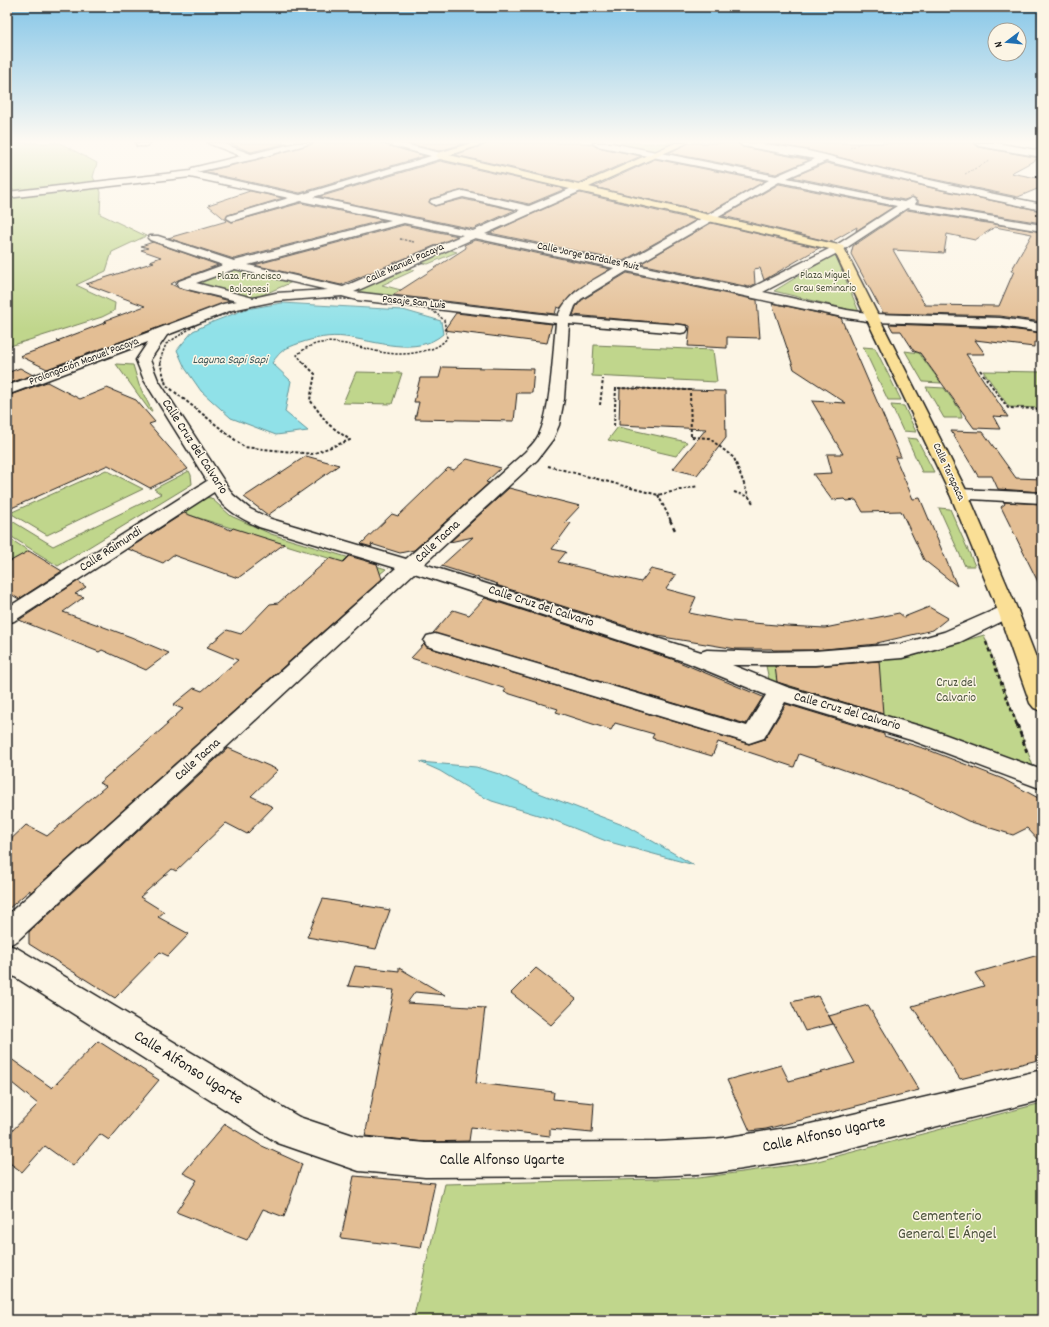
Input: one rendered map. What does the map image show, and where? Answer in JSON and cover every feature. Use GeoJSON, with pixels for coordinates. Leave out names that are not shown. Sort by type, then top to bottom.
{"type":"FeatureCollection","features":[{"type":"Feature","properties":{"kind":"main road"},"geometry":{"type":"LineString","coordinates":[[657,205],[839,248]]}},
{"type":"Feature","properties":{"kind":"main road","name":"Calle Tarapaca"},"geometry":{"type":"LineString","coordinates":[[839,248],[958,494],[1008,611],[1042,703]]}},
{"type":"Feature","properties":{"kind":"street"},"geometry":{"type":"LineString","coordinates":[[232,218],[276,205]]}},
{"type":"Feature","properties":{"kind":"street","name":"Calle Jorge Bardales Ruiz"},"geometry":{"type":"LineString","coordinates":[[338,205],[874,318],[1000,322],[1042,328]]}},
{"type":"Feature","properties":{"kind":"street"},"geometry":{"type":"LineString","coordinates":[[509,205],[531,210]]}},
{"type":"Feature","properties":{"kind":"street","name":"Calle Manuel Pacaya"},"geometry":{"type":"LineString","coordinates":[[162,332],[217,311],[251,301],[288,295],[342,292],[542,205]]}},
{"type":"Feature","properties":{"kind":"street","name":"Calle Tacna"},"geometry":{"type":"LineString","coordinates":[[7,933],[531,456],[545,439],[551,425],[556,403],[563,320],[569,305],[577,296],[733,205]]}},
{"type":"Feature","properties":{"kind":"street"},"geometry":{"type":"LineString","coordinates":[[752,293],[839,248],[905,205],[1042,228]]}},
{"type":"Feature","properties":{"kind":"street"},"geometry":{"type":"LineString","coordinates":[[1032,205],[1042,207]]}},
{"type":"Feature","properties":{"kind":"street"},"geometry":{"type":"LineString","coordinates":[[304,280],[251,301],[183,284],[234,265],[406,220]]}},
{"type":"Feature","properties":{"kind":"street","name":"Pasaje San Luis"},"geometry":{"type":"LineString","coordinates":[[154,238],[234,265],[304,280],[335,288],[342,292],[357,296],[563,320],[681,330]]}},
{"type":"Feature","properties":{"kind":"street"},"geometry":{"type":"LineString","coordinates":[[95,358],[143,360],[162,332]]}},
{"type":"Feature","properties":{"kind":"street","name":"Prolongación Manuel Pacaya"},"geometry":{"type":"LineString","coordinates":[[7,391],[162,332]]}},
{"type":"Feature","properties":{"kind":"street","name":"Calle Cruz del Calvario"},"geometry":{"type":"LineString","coordinates":[[143,360],[151,380],[216,483],[226,498],[244,513],[266,523],[411,566],[694,657],[779,692],[922,735],[1042,780]]}},
{"type":"Feature","properties":{"kind":"street","name":"Calle Raimundi"},"geometry":{"type":"LineString","coordinates":[[12,607],[216,483]]}},
{"type":"Feature","properties":{"kind":"street"},"geometry":{"type":"LineString","coordinates":[[958,494],[1042,498]]}},
{"type":"Feature","properties":{"kind":"street"},"geometry":{"type":"LineString","coordinates":[[694,657],[769,659],[814,658],[902,651],[952,637],[1008,611]]}},
{"type":"Feature","properties":{"kind":"street"},"geometry":{"type":"LineString","coordinates":[[435,641],[749,734],[756,732],[779,692]]}},
{"type":"Feature","properties":{"kind":"street","name":"Calle Alfonso Ugarte"},"geometry":{"type":"LineString","coordinates":[[7,957],[290,1131],[359,1154],[425,1160],[656,1159],[716,1156],[806,1142],[1042,1085]]}},
{"type":"Feature","properties":{"kind":"path"},"geometry":{"type":"LineString","coordinates":[[313,298],[370,300],[432,310],[444,320],[447,338],[441,346],[414,354],[383,353],[342,343],[312,343],[302,348],[297,355],[315,374],[310,400],[328,424],[350,440],[312,454],[244,447],[166,385],[160,360],[166,344],[202,322],[244,308],[268,302],[313,298]]}},
{"type":"Feature","properties":{"kind":"path"},"geometry":{"type":"LineString","coordinates":[[980,370],[1008,408],[1042,409]]}},
{"type":"Feature","properties":{"kind":"path"},"geometry":{"type":"LineString","coordinates":[[600,405],[603,379]]}},
{"type":"Feature","properties":{"kind":"path"},"geometry":{"type":"LineString","coordinates":[[614,426],[616,388],[690,390],[691,436],[709,438],[734,458],[749,498],[753,503]]}},
{"type":"Feature","properties":{"kind":"path"},"geometry":{"type":"LineString","coordinates":[[546,465],[658,495],[698,486]]}},
{"type":"Feature","properties":{"kind":"path"},"geometry":{"type":"LineString","coordinates":[[734,492],[749,498]]}},
{"type":"Feature","properties":{"kind":"path"},"geometry":{"type":"LineString","coordinates":[[658,495],[675,530]]}},
{"type":"Feature","properties":{"kind":"path"},"geometry":{"type":"LineString","coordinates":[[983,636],[1029,758]]}},
{"type":"Feature","properties":{"kind":"green space"},"geometry":{"type":"Polygon","coordinates":[[[7,205],[100,205],[100,214],[146,236],[112,252],[106,271],[76,285],[115,303],[114,311],[102,317],[7,347],[7,205]]]}},
{"type":"Feature","properties":{"kind":"green space"},"geometry":{"type":"Polygon","coordinates":[[[447,249],[457,252],[428,264],[418,262],[447,249]]]}},
{"type":"Feature","properties":{"kind":"green space","name":"Plaza Miguel Grau Seminario"},"geometry":{"type":"Polygon","coordinates":[[[833,255],[836,256],[859,312],[774,291],[833,255]]]}},
{"type":"Feature","properties":{"kind":"green space","name":"Plaza Francisco Bolognesi"},"geometry":{"type":"Polygon","coordinates":[[[233,266],[297,280],[253,299],[192,283],[233,266]]]}},
{"type":"Feature","properties":{"kind":"green space"},"geometry":{"type":"Polygon","coordinates":[[[403,267],[415,270],[382,285],[401,290],[391,296],[354,292],[352,289],[403,267]]]}},
{"type":"Feature","properties":{"kind":"green space"},"geometry":{"type":"Polygon","coordinates":[[[594,345],[713,350],[717,382],[592,376],[594,345]]]}},
{"type":"Feature","properties":{"kind":"green space"},"geometry":{"type":"Polygon","coordinates":[[[863,347],[875,348],[901,400],[888,400],[863,347]]]}},
{"type":"Feature","properties":{"kind":"green space"},"geometry":{"type":"Polygon","coordinates":[[[905,351],[919,353],[941,383],[923,382],[905,351]]]}},
{"type":"Feature","properties":{"kind":"green space"},"geometry":{"type":"Polygon","coordinates":[[[116,364],[133,365],[139,385],[152,411],[150,411],[116,364]]]}},
{"type":"Feature","properties":{"kind":"green space"},"geometry":{"type":"Polygon","coordinates":[[[983,371],[1042,372],[1042,408],[1009,407],[983,371]]]}},
{"type":"Feature","properties":{"kind":"green space"},"geometry":{"type":"Polygon","coordinates":[[[356,372],[402,373],[392,404],[343,403],[356,372]]]}},
{"type":"Feature","properties":{"kind":"green space"},"geometry":{"type":"Polygon","coordinates":[[[926,387],[944,388],[960,410],[962,418],[944,418],[926,387]]]}},
{"type":"Feature","properties":{"kind":"green space"},"geometry":{"type":"Polygon","coordinates":[[[891,405],[904,406],[916,432],[903,431],[891,405]]]}},
{"type":"Feature","properties":{"kind":"green space"},"geometry":{"type":"Polygon","coordinates":[[[618,427],[687,442],[676,456],[608,440],[618,427]]]}},
{"type":"Feature","properties":{"kind":"green space"},"geometry":{"type":"Polygon","coordinates":[[[907,438],[917,439],[934,472],[922,472],[907,438]]]}},
{"type":"Feature","properties":{"kind":"green space"},"geometry":{"type":"Polygon","coordinates":[[[106,470],[143,489],[47,535],[10,513],[106,470]]]}},
{"type":"Feature","properties":{"kind":"green space"},"geometry":{"type":"Polygon","coordinates":[[[189,471],[192,484],[58,566],[7,534],[7,518],[53,546],[161,494],[154,489],[189,471]]]}},
{"type":"Feature","properties":{"kind":"green space"},"geometry":{"type":"Polygon","coordinates":[[[203,497],[211,498],[231,516],[271,534],[386,569],[380,574],[186,514],[176,514],[203,497]]]}},
{"type":"Feature","properties":{"kind":"green space"},"geometry":{"type":"Polygon","coordinates":[[[939,508],[950,509],[975,566],[965,566],[939,508]]]}},
{"type":"Feature","properties":{"kind":"green space"},"geometry":{"type":"Polygon","coordinates":[[[7,537],[29,551],[7,563],[7,537]]]}},
{"type":"Feature","properties":{"kind":"green space","name":"Cruz del Calvario"},"geometry":{"type":"Polygon","coordinates":[[[984,635],[1033,766],[909,722],[770,684],[766,666],[838,663],[912,656],[984,635]]]}},
{"type":"Feature","properties":{"kind":"green space","name":"Cementerio General El Ángel"},"geometry":{"type":"Polygon","coordinates":[[[1042,1103],[1042,1320],[413,1320],[445,1184],[699,1178],[814,1162],[1042,1103]]]}},
{"type":"Feature","properties":{"kind":"water","name":"Laguna Sapi Sapi"},"geometry":{"type":"Polygon","coordinates":[[[282,303],[403,310],[441,321],[443,334],[433,341],[421,345],[396,346],[339,336],[317,338],[284,350],[272,363],[291,381],[285,412],[308,431],[276,435],[231,418],[201,391],[185,368],[177,350],[193,331],[210,323],[246,309],[282,303]]]}},
{"type":"Feature","properties":{"kind":"water"},"geometry":{"type":"Polygon","coordinates":[[[420,762],[476,767],[499,774],[539,793],[628,827],[694,865],[606,841],[551,819],[492,801],[479,795],[440,771],[420,762]]]}},
{"type":"Feature","properties":{"kind":"building"},"geometry":{"type":"Polygon","coordinates":[[[208,205],[261,205],[228,215],[226,219],[232,222],[294,205],[310,205],[384,220],[234,259],[168,238],[227,221],[208,205]]]}},
{"type":"Feature","properties":{"kind":"building"},"geometry":{"type":"Polygon","coordinates":[[[357,205],[491,205],[515,210],[473,229],[357,205]]]}},
{"type":"Feature","properties":{"kind":"building"},"geometry":{"type":"Polygon","coordinates":[[[553,205],[631,205],[696,220],[623,261],[490,233],[553,205]]]}},
{"type":"Feature","properties":{"kind":"building"},"geometry":{"type":"Polygon","coordinates":[[[673,205],[722,205],[708,213],[673,205]]]}},
{"type":"Feature","properties":{"kind":"building"},"geometry":{"type":"Polygon","coordinates":[[[742,205],[883,205],[893,207],[856,231],[857,227],[831,242],[723,216],[742,205]]]}},
{"type":"Feature","properties":{"kind":"building"},"geometry":{"type":"Polygon","coordinates":[[[930,205],[1013,205],[1042,211],[1042,223],[930,205]]]}},
{"type":"Feature","properties":{"kind":"building"},"geometry":{"type":"Polygon","coordinates":[[[907,210],[1042,232],[1042,322],[1000,316],[883,313],[851,254],[853,246],[907,210]],[[995,227],[975,240],[947,234],[944,253],[893,250],[925,305],[999,306],[1014,271],[1011,271],[1032,234],[995,227]]]}},
{"type":"Feature","properties":{"kind":"building"},"geometry":{"type":"Polygon","coordinates":[[[711,223],[819,248],[764,280],[760,268],[754,269],[755,284],[749,287],[640,264],[711,223]]]}},
{"type":"Feature","properties":{"kind":"building"},"geometry":{"type":"Polygon","coordinates":[[[404,225],[458,236],[341,285],[254,265],[404,225]]]}},
{"type":"Feature","properties":{"kind":"building"},"geometry":{"type":"Polygon","coordinates":[[[475,240],[610,269],[574,292],[560,308],[557,307],[555,314],[393,295],[466,248],[464,245],[475,240]]]}},
{"type":"Feature","properties":{"kind":"building"},"geometry":{"type":"Polygon","coordinates":[[[153,242],[218,265],[171,284],[179,288],[230,301],[47,369],[20,356],[60,342],[57,341],[107,322],[104,321],[145,306],[86,284],[154,262],[150,261],[161,257],[141,250],[148,248],[141,246],[153,242]]]}},
{"type":"Feature","properties":{"kind":"building"},"geometry":{"type":"Polygon","coordinates":[[[627,273],[757,300],[760,338],[727,337],[727,348],[688,346],[690,326],[573,315],[576,307],[582,300],[627,273]]]}},
{"type":"Feature","properties":{"kind":"building"},"geometry":{"type":"Polygon","coordinates":[[[772,303],[841,318],[901,457],[895,457],[913,499],[920,498],[957,586],[924,560],[901,511],[863,512],[856,500],[832,500],[813,474],[832,473],[827,454],[843,454],[812,401],[846,403],[794,369],[772,303]]]}},
{"type":"Feature","properties":{"kind":"building"},"geometry":{"type":"Polygon","coordinates":[[[456,313],[552,324],[547,343],[444,330],[456,313]]]}},
{"type":"Feature","properties":{"kind":"building"},"geometry":{"type":"Polygon","coordinates":[[[889,324],[1000,328],[1042,333],[1042,343],[1034,342],[1034,347],[975,340],[985,354],[966,354],[1008,417],[993,416],[1000,429],[974,428],[920,353],[914,351],[901,331],[893,331],[889,324]]]}},
{"type":"Feature","properties":{"kind":"building"},"geometry":{"type":"Polygon","coordinates":[[[442,367],[534,369],[532,393],[517,393],[514,421],[415,419],[419,402],[414,402],[420,378],[439,378],[442,367]]]}},
{"type":"Feature","properties":{"kind":"building"},"geometry":{"type":"Polygon","coordinates":[[[20,368],[33,375],[7,384],[7,373],[20,368]]]}},
{"type":"Feature","properties":{"kind":"building"},"geometry":{"type":"Polygon","coordinates":[[[47,382],[80,399],[107,388],[136,400],[155,422],[149,424],[188,469],[150,488],[108,465],[7,510],[7,396],[47,382]]]}},
{"type":"Feature","properties":{"kind":"building"},"geometry":{"type":"Polygon","coordinates":[[[620,388],[725,391],[726,438],[697,475],[673,469],[706,429],[619,425],[620,388]]]}},
{"type":"Feature","properties":{"kind":"building"},"geometry":{"type":"Polygon","coordinates":[[[951,431],[983,432],[1016,478],[1042,479],[1042,492],[998,489],[992,476],[978,476],[951,431]]]}},
{"type":"Feature","properties":{"kind":"building"},"geometry":{"type":"Polygon","coordinates":[[[306,456],[339,465],[268,515],[244,497],[306,456]]]}},
{"type":"Feature","properties":{"kind":"building"},"geometry":{"type":"Polygon","coordinates":[[[467,459],[501,468],[486,482],[489,483],[414,550],[400,553],[371,544],[372,547],[361,544],[392,514],[398,516],[448,468],[454,470],[467,459]]]}},
{"type":"Feature","properties":{"kind":"building"},"geometry":{"type":"Polygon","coordinates":[[[509,488],[580,506],[565,522],[571,523],[552,549],[566,552],[558,562],[641,582],[651,569],[676,575],[666,589],[696,597],[689,613],[731,621],[825,628],[899,613],[904,617],[929,607],[948,618],[933,630],[877,644],[815,650],[736,649],[657,636],[441,566],[473,537],[450,542],[509,488]]]}},
{"type":"Feature","properties":{"kind":"building"},"geometry":{"type":"Polygon","coordinates":[[[1004,502],[1042,504],[1042,590],[1001,507],[1005,504],[1004,502]]]}},
{"type":"Feature","properties":{"kind":"building"},"geometry":{"type":"Polygon","coordinates":[[[184,513],[231,530],[233,528],[284,544],[238,578],[173,555],[163,563],[128,549],[184,513]]]}},
{"type":"Feature","properties":{"kind":"building"},"geometry":{"type":"Polygon","coordinates":[[[29,551],[62,571],[19,599],[7,592],[7,563],[29,551]]]}},
{"type":"Feature","properties":{"kind":"building"},"geometry":{"type":"Polygon","coordinates":[[[349,556],[377,564],[382,579],[30,893],[30,890],[7,910],[7,843],[26,825],[47,836],[106,786],[99,783],[168,724],[166,724],[183,709],[173,705],[194,688],[202,691],[238,660],[207,647],[227,630],[241,634],[270,604],[278,603],[330,558],[343,562],[349,556]]]}},
{"type":"Feature","properties":{"kind":"building"},"geometry":{"type":"Polygon","coordinates":[[[78,581],[86,587],[75,594],[84,597],[63,612],[131,637],[169,653],[146,670],[102,650],[99,652],[19,620],[78,581]]]}},
{"type":"Feature","properties":{"kind":"building"},"geometry":{"type":"Polygon","coordinates":[[[485,598],[672,659],[763,697],[746,724],[433,633],[453,610],[469,615],[485,598]]]}},
{"type":"Feature","properties":{"kind":"building"},"geometry":{"type":"Polygon","coordinates":[[[424,644],[427,647],[749,744],[765,739],[786,704],[884,734],[884,736],[926,749],[1003,779],[1042,800],[1042,844],[1027,828],[1013,835],[968,821],[915,795],[799,754],[794,767],[718,742],[712,756],[652,738],[654,734],[615,723],[611,730],[556,712],[558,709],[504,692],[506,689],[411,658],[424,644]]]}},
{"type":"Feature","properties":{"kind":"building"},"geometry":{"type":"Polygon","coordinates":[[[879,661],[883,714],[777,682],[775,666],[815,666],[879,661]]]}},
{"type":"Feature","properties":{"kind":"building"},"geometry":{"type":"Polygon","coordinates":[[[228,748],[278,770],[251,796],[273,807],[247,834],[226,823],[176,871],[172,869],[140,897],[164,912],[158,917],[189,934],[168,956],[160,952],[115,998],[29,944],[29,932],[228,748]]]}},
{"type":"Feature","properties":{"kind":"building"},"geometry":{"type":"Polygon","coordinates":[[[323,899],[390,910],[376,949],[307,937],[323,899]]]}},
{"type":"Feature","properties":{"kind":"building"},"geometry":{"type":"Polygon","coordinates":[[[1042,954],[1042,1059],[960,1079],[912,1006],[984,986],[975,973],[1042,954]]]}},
{"type":"Feature","properties":{"kind":"building"},"geometry":{"type":"Polygon","coordinates":[[[355,966],[399,971],[399,968],[445,995],[415,992],[407,1003],[485,1008],[476,1083],[554,1092],[553,1099],[594,1103],[592,1133],[550,1129],[550,1136],[471,1127],[469,1141],[425,1142],[365,1136],[394,990],[348,986],[355,966]]]}},
{"type":"Feature","properties":{"kind":"building"},"geometry":{"type":"Polygon","coordinates":[[[536,968],[576,999],[551,1025],[511,993],[536,968]]]}},
{"type":"Feature","properties":{"kind":"building"},"geometry":{"type":"Polygon","coordinates":[[[818,996],[833,1024],[805,1031],[791,1002],[818,996]]]}},
{"type":"Feature","properties":{"kind":"building"},"geometry":{"type":"Polygon","coordinates":[[[868,1005],[919,1090],[766,1129],[750,1131],[727,1080],[781,1065],[789,1081],[855,1063],[829,1016],[868,1005]]]}},
{"type":"Feature","properties":{"kind":"building"},"geometry":{"type":"Polygon","coordinates":[[[98,1041],[159,1080],[109,1140],[100,1134],[73,1166],[45,1146],[22,1172],[7,1161],[7,1136],[38,1104],[7,1079],[7,1056],[52,1088],[98,1041]]]}},
{"type":"Feature","properties":{"kind":"building"},"geometry":{"type":"Polygon","coordinates":[[[225,1124],[260,1145],[302,1164],[284,1217],[263,1209],[247,1240],[176,1212],[197,1180],[183,1173],[225,1124]]]}},
{"type":"Feature","properties":{"kind":"building"},"geometry":{"type":"Polygon","coordinates":[[[354,1176],[435,1183],[421,1248],[341,1238],[354,1176]]]}},
{"type":"Feature","properties":{"kind":"waterway"},"geometry":{"type":"LineString","coordinates":[[7,206],[7,211]]}}]}
